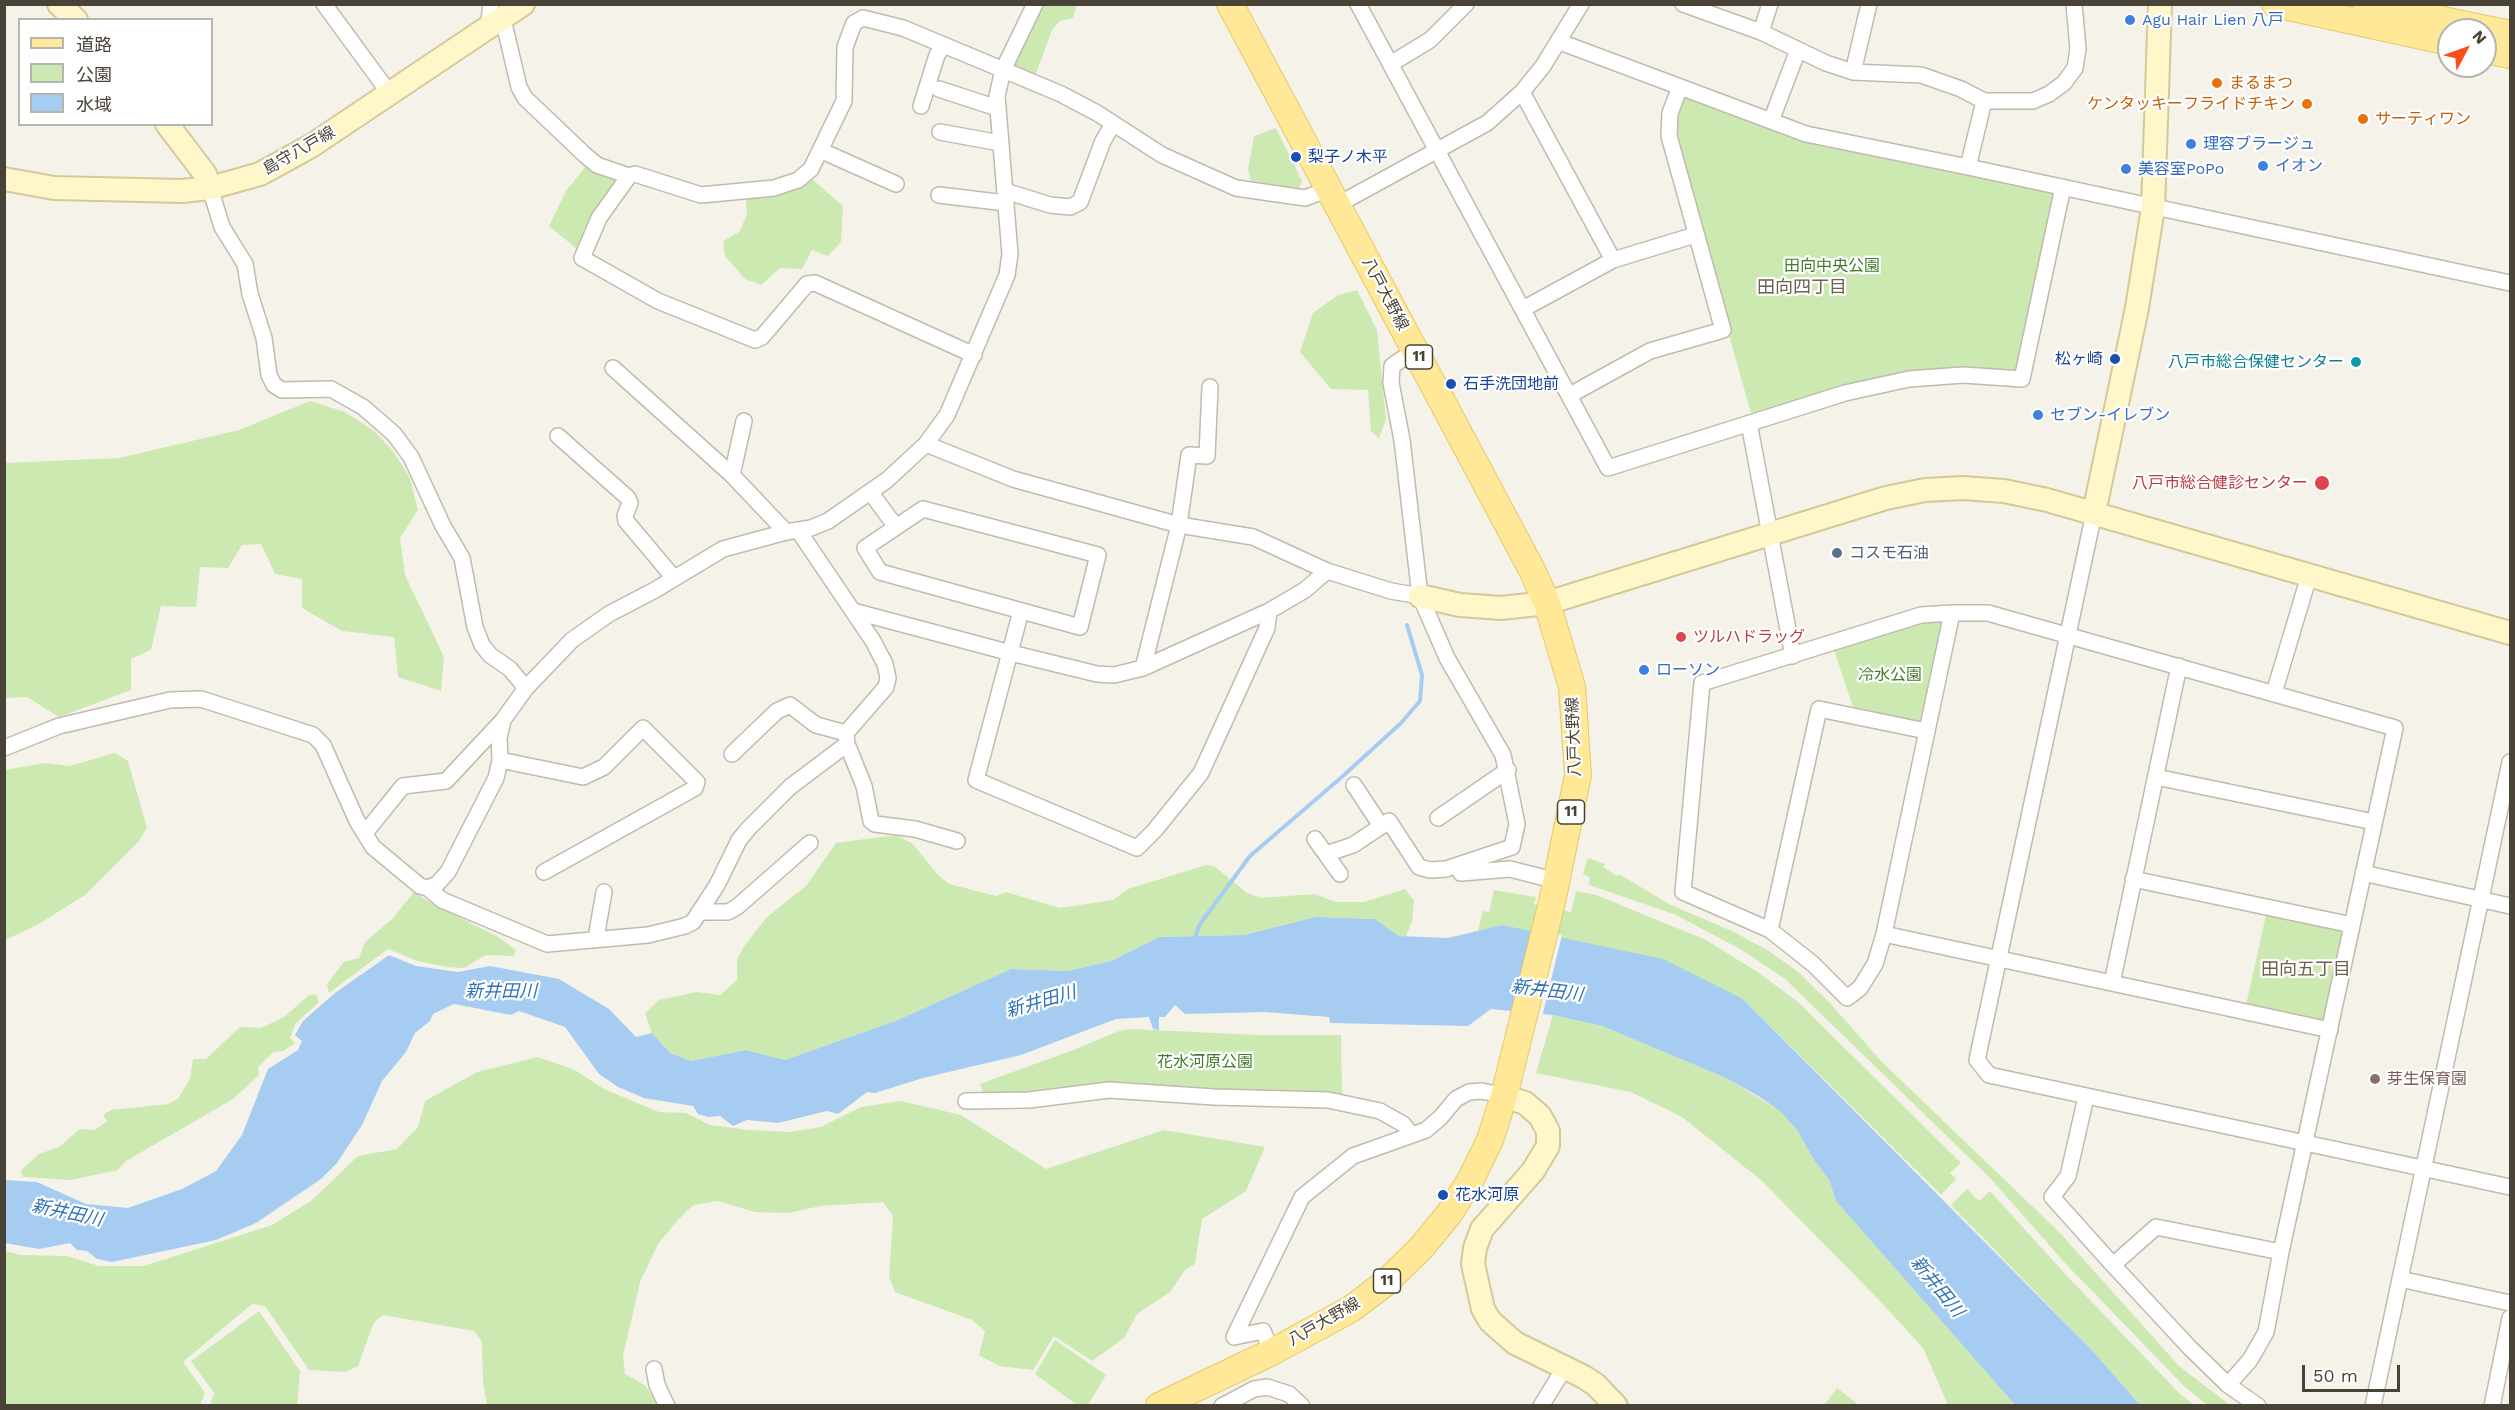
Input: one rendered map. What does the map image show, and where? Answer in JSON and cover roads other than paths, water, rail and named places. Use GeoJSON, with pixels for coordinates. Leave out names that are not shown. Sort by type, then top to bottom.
{"type":"FeatureCollection","features":[{"type":"Feature","properties":{"kind":"main road","name":"八戸大野線"},"geometry":{"type":"LineString","coordinates":[[1159,1406],[1272,1352],[1351,1309],[1384,1284],[1421,1248],[1449,1214],[1471,1179],[1490,1140],[1515,1059],[1555,892],[1578,775],[1572,687],[1547,603],[1528,561],[1230,4]]}},
{"type":"Feature","properties":{"kind":"main road"},"geometry":{"type":"LineString","coordinates":[[2275,4],[2437,39]]}},
{"type":"Feature","properties":{"kind":"main road"},"geometry":{"type":"LineString","coordinates":[[2366,4],[2413,10],[2511,34]]}},
{"type":"Feature","properties":{"kind":"street"},"geometry":{"type":"LineString","coordinates":[[58,4],[74,18]]}},
{"type":"Feature","properties":{"kind":"street"},"geometry":{"type":"LineString","coordinates":[[324,4],[390,94]]}},
{"type":"Feature","properties":{"kind":"street","name":"島守八戸線"},"geometry":{"type":"LineString","coordinates":[[4,179],[54,188],[182,191],[210,188],[260,174],[285,162],[390,94],[494,17],[523,4]]}},
{"type":"Feature","properties":{"kind":"street"},"geometry":{"type":"LineString","coordinates":[[365,833],[403,786],[446,781],[503,720],[526,688],[572,640],[591,625],[723,549],[811,528],[828,520],[871,493],[926,444],[947,415],[1007,275],[1010,254],[997,96],[1003,70],[1035,4]]}},
{"type":"Feature","properties":{"kind":"street"},"geometry":{"type":"LineString","coordinates":[[1358,4],[1392,63],[1608,468],[1845,393],[1910,379],[1963,375],[2022,379],[2063,187]]}},
{"type":"Feature","properties":{"kind":"street"},"geometry":{"type":"LineString","coordinates":[[1392,63],[1430,40],[1466,4]]}},
{"type":"Feature","properties":{"kind":"street"},"geometry":{"type":"LineString","coordinates":[[974,355],[815,283],[807,285],[762,337],[755,340],[658,301],[582,258],[599,218],[629,176],[635,174],[672,183],[685,191],[701,195],[730,194],[774,188],[798,180],[811,169],[822,151],[844,101],[845,47],[855,23],[863,18],[903,28],[1061,94],[1162,155],[1236,188],[1305,198],[1333,197],[1438,151],[1487,123],[1522,92],[1560,42],[1581,4]]}},
{"type":"Feature","properties":{"kind":"street"},"geometry":{"type":"LineString","coordinates":[[1683,4],[1761,32],[1853,72],[1921,75],[1961,89],[1984,101],[2033,101],[2049,94],[2064,83],[2075,68],[2078,49],[2073,4]]}},
{"type":"Feature","properties":{"kind":"street"},"geometry":{"type":"LineString","coordinates":[[1761,32],[1770,4]]}},
{"type":"Feature","properties":{"kind":"street"},"geometry":{"type":"LineString","coordinates":[[1853,72],[1869,4]]}},
{"type":"Feature","properties":{"kind":"street"},"geometry":{"type":"LineString","coordinates":[[2160,4],[2153,208],[2137,308],[1977,1060],[1989,1075],[2511,1187]]}},
{"type":"Feature","properties":{"kind":"street"},"geometry":{"type":"LineString","coordinates":[[494,17],[525,98],[597,165],[629,176]]}},
{"type":"Feature","properties":{"kind":"street"},"geometry":{"type":"LineString","coordinates":[[1560,42],[1806,134],[2511,283]]}},
{"type":"Feature","properties":{"kind":"street"},"geometry":{"type":"LineString","coordinates":[[921,106],[937,55],[943,46]]}},
{"type":"Feature","properties":{"kind":"street"},"geometry":{"type":"LineString","coordinates":[[1771,121],[1798,50]]}},
{"type":"Feature","properties":{"kind":"street"},"geometry":{"type":"LineString","coordinates":[[1570,395],[1650,351],[1723,330],[1669,136],[1670,113],[1680,87]]}},
{"type":"Feature","properties":{"kind":"street"},"geometry":{"type":"LineString","coordinates":[[939,89],[997,108]]}},
{"type":"Feature","properties":{"kind":"street"},"geometry":{"type":"LineString","coordinates":[[1522,92],[1612,260]]}},
{"type":"Feature","properties":{"kind":"street"},"geometry":{"type":"LineString","coordinates":[[1968,167],[1984,101]]}},
{"type":"Feature","properties":{"kind":"street"},"geometry":{"type":"LineString","coordinates":[[939,195],[1005,197],[1070,207],[1080,202],[1103,141],[1113,124]]}},
{"type":"Feature","properties":{"kind":"street"},"geometry":{"type":"LineString","coordinates":[[169,126],[205,174],[222,227],[245,264],[250,294],[264,338],[268,375],[274,385],[282,390],[331,389],[363,407],[394,434],[411,457],[443,526],[462,558],[475,627],[482,645],[490,655],[510,669],[526,688]]}},
{"type":"Feature","properties":{"kind":"street"},"geometry":{"type":"LineString","coordinates":[[940,132],[1000,143]]}},
{"type":"Feature","properties":{"kind":"street"},"geometry":{"type":"LineString","coordinates":[[822,151],[896,184]]}},
{"type":"Feature","properties":{"kind":"street"},"geometry":{"type":"LineString","coordinates":[[1523,309],[1612,260],[1695,235]]}},
{"type":"Feature","properties":{"kind":"street"},"geometry":{"type":"LineString","coordinates":[[1326,854],[1353,845],[1389,821],[1419,867],[1430,870],[1458,865],[1512,847],[1517,824],[1508,770],[1494,736],[1447,658],[1420,596],[1402,440],[1391,383],[1392,366],[1415,350]]}},
{"type":"Feature","properties":{"kind":"street"},"geometry":{"type":"LineString","coordinates":[[4,748],[59,726],[170,700],[201,699],[313,735],[323,745],[373,847],[420,886],[428,888],[442,900],[547,944],[667,932],[693,922],[749,828],[790,787],[847,738],[880,696],[888,678],[885,664],[873,641],[792,531],[613,368]]}},
{"type":"Feature","properties":{"kind":"street"},"geometry":{"type":"LineString","coordinates":[[1143,668],[1179,525],[1189,455],[1207,456],[1210,387]]}},
{"type":"Feature","properties":{"kind":"street"},"geometry":{"type":"LineString","coordinates":[[732,475],[744,421]]}},
{"type":"Feature","properties":{"kind":"street"},"geometry":{"type":"LineString","coordinates":[[1749,423],[1793,656]]}},
{"type":"Feature","properties":{"kind":"street"},"geometry":{"type":"LineString","coordinates":[[558,436],[628,498],[630,503],[625,516],[626,521],[674,578]]}},
{"type":"Feature","properties":{"kind":"street"},"geometry":{"type":"LineString","coordinates":[[926,444],[1013,479],[1179,525],[1253,537],[1327,571],[1390,591],[1460,605],[1501,609],[1547,603],[1886,498],[1925,490],[2004,491],[2094,513],[2511,633]]}},
{"type":"Feature","properties":{"kind":"street"},"geometry":{"type":"LineString","coordinates":[[871,493],[896,527]]}},
{"type":"Feature","properties":{"kind":"street"},"geometry":{"type":"LineString","coordinates":[[923,509],[1098,555],[1080,627],[880,572],[865,548],[896,527],[923,509]]}},
{"type":"Feature","properties":{"kind":"street"},"geometry":{"type":"LineString","coordinates":[[853,611],[1097,674],[1129,673],[1269,611],[1305,590],[1327,571]]}},
{"type":"Feature","properties":{"kind":"street"},"geometry":{"type":"LineString","coordinates":[[2274,693],[2309,576]]}},
{"type":"Feature","properties":{"kind":"street"},"geometry":{"type":"LineString","coordinates":[[1021,611],[976,780],[1137,848],[1155,830],[1201,773],[1267,628],[1269,611]]}},
{"type":"Feature","properties":{"kind":"street"},"geometry":{"type":"LineString","coordinates":[[1952,613],[1884,934],[1875,964],[1860,988],[1847,998],[1813,964],[1770,930],[1683,892],[1702,683],[1921,615],[1952,613],[1988,613],[2067,633],[2395,728],[2281,1252],[2266,1332],[2250,1360],[2228,1385]]}},
{"type":"Feature","properties":{"kind":"street"},"geometry":{"type":"LineString","coordinates":[[2112,982],[2179,666]]}},
{"type":"Feature","properties":{"kind":"street"},"geometry":{"type":"LineString","coordinates":[[732,754],[777,711],[790,705],[816,725],[847,738],[864,786],[871,821],[875,824],[915,829],[957,841]]}},
{"type":"Feature","properties":{"kind":"street"},"geometry":{"type":"LineString","coordinates":[[1770,930],[1819,709],[1926,731]]}},
{"type":"Feature","properties":{"kind":"street"},"geometry":{"type":"LineString","coordinates":[[428,888],[437,884],[448,872],[496,778],[500,760],[499,738],[503,720]]}},
{"type":"Feature","properties":{"kind":"street"},"geometry":{"type":"LineString","coordinates":[[500,760],[583,777],[604,767],[643,728],[697,782],[696,788],[544,872]]}},
{"type":"Feature","properties":{"kind":"street"},"geometry":{"type":"LineString","coordinates":[[2373,1406],[2511,762]]}},
{"type":"Feature","properties":{"kind":"street"},"geometry":{"type":"LineString","coordinates":[[1438,818],[1508,770]]}},
{"type":"Feature","properties":{"kind":"street"},"geometry":{"type":"LineString","coordinates":[[2156,777],[2374,822]]}},
{"type":"Feature","properties":{"kind":"street"},"geometry":{"type":"LineString","coordinates":[[1354,785],[1381,826]]}},
{"type":"Feature","properties":{"kind":"street"},"geometry":{"type":"LineString","coordinates":[[1315,838],[1340,874]]}},
{"type":"Feature","properties":{"kind":"street"},"geometry":{"type":"LineString","coordinates":[[699,912],[728,912],[810,843]]}},
{"type":"Feature","properties":{"kind":"street"},"geometry":{"type":"LineString","coordinates":[[1458,865],[1461,873],[1510,869],[1555,892]]}},
{"type":"Feature","properties":{"kind":"street"},"geometry":{"type":"LineString","coordinates":[[2363,873],[2511,906]]}},
{"type":"Feature","properties":{"kind":"street"},"geometry":{"type":"LineString","coordinates":[[2133,879],[2352,925]]}},
{"type":"Feature","properties":{"kind":"street"},"geometry":{"type":"LineString","coordinates":[[596,938],[604,892]]}},
{"type":"Feature","properties":{"kind":"street"},"geometry":{"type":"LineString","coordinates":[[1884,934],[2330,1029]]}},
{"type":"Feature","properties":{"kind":"street"},"geometry":{"type":"LineString","coordinates":[[966,1101],[1029,1100],[1108,1090],[1214,1097],[1328,1100],[1380,1111],[1403,1124],[1412,1135]]}},
{"type":"Feature","properties":{"kind":"street"},"geometry":{"type":"LineString","coordinates":[[1272,1352],[1263,1331],[1234,1337],[1302,1197],[1353,1156],[1388,1141],[1426,1130],[1456,1099],[1469,1092],[1482,1091],[1525,1103],[1540,1116],[1548,1131],[1548,1146],[1533,1171],[1482,1229],[1475,1248],[1475,1281],[1483,1309],[1502,1334],[1596,1385],[1616,1406]]}},
{"type":"Feature","properties":{"kind":"street"},"geometry":{"type":"LineString","coordinates":[[2086,1097],[2068,1176],[2052,1197],[2113,1265],[2228,1385],[2258,1406]]}},
{"type":"Feature","properties":{"kind":"street"},"geometry":{"type":"LineString","coordinates":[[2113,1265],[2156,1227],[2281,1252]]}},
{"type":"Feature","properties":{"kind":"street"},"geometry":{"type":"LineString","coordinates":[[2400,1279],[2511,1303]]}},
{"type":"Feature","properties":{"kind":"street"},"geometry":{"type":"LineString","coordinates":[[2492,1406],[2511,1318]]}},
{"type":"Feature","properties":{"kind":"street"},"geometry":{"type":"LineString","coordinates":[[1541,1406],[1565,1367]]}},
{"type":"Feature","properties":{"kind":"street"},"geometry":{"type":"LineString","coordinates":[[654,1369],[657,1385],[667,1406]]}},
{"type":"Feature","properties":{"kind":"street"},"geometry":{"type":"LineString","coordinates":[[1222,1406],[1254,1389],[1267,1387],[1290,1394],[1302,1406]]}},
{"type":"Feature","properties":{"kind":"water","name":"新井田川"},"geometry":{"type":"Polygon","coordinates":[[[1316,917],[1375,919],[1399,936],[1448,938],[1502,925],[1663,959],[1743,999],[2092,1350],[2140,1405],[2015,1405],[1836,1201],[1829,1180],[1814,1160],[1797,1130],[1780,1111],[1726,1078],[1602,1026],[1553,1015],[1491,1009],[1468,1026],[1330,1023],[1329,1017],[1265,1012],[1185,1014],[1175,1005],[1165,1017],[1159,1017],[1159,1030],[1153,1029],[1149,1017],[1116,1019],[1021,1055],[923,1078],[875,1093],[867,1092],[838,1114],[827,1111],[778,1123],[747,1120],[733,1126],[720,1116],[709,1117],[698,1114],[693,1106],[644,1098],[618,1087],[599,1074],[565,1027],[519,1011],[511,1015],[454,1004],[433,1014],[430,1021],[415,1033],[406,1052],[382,1081],[362,1125],[337,1163],[321,1179],[256,1223],[216,1240],[112,1262],[97,1259],[87,1251],[77,1250],[70,1243],[39,1249],[5,1243],[5,1180],[37,1182],[86,1204],[128,1208],[182,1189],[216,1171],[242,1135],[268,1069],[298,1050],[302,1041],[295,1035],[303,1021],[335,993],[389,955],[416,966],[458,972],[490,966],[559,979],[609,1009],[636,1037],[652,1033],[670,1053],[691,1061],[746,1050],[785,1060],[898,1020],[1011,969],[1068,971],[1111,961],[1159,937],[1244,935],[1316,917]]]}},
{"type":"Feature","properties":{"kind":"waterway"},"geometry":{"type":"LineString","coordinates":[[1194,940],[1200,924],[1250,856],[1343,776],[1401,723],[1420,701],[1422,675],[1407,625]]}},
{"type":"Feature","properties":{"kind":"place","name":"Agu Hair Lien 八戸"},"geometry":{"type":"Point","coordinates":[2130,20]}},
{"type":"Feature","properties":{"kind":"place","name":"まるまつ"},"geometry":{"type":"Point","coordinates":[2217,83]}},
{"type":"Feature","properties":{"kind":"place","name":"ケンタッキーフライドチキン"},"geometry":{"type":"Point","coordinates":[2307,104]}},
{"type":"Feature","properties":{"kind":"place","name":"サーティワン"},"geometry":{"type":"Point","coordinates":[2363,119]}},
{"type":"Feature","properties":{"kind":"place","name":"理容ブラージュ"},"geometry":{"type":"Point","coordinates":[2191,144]}},
{"type":"Feature","properties":{"kind":"place","name":"梨子ノ木平"},"geometry":{"type":"Point","coordinates":[1296,157]}},
{"type":"Feature","properties":{"kind":"place","name":"イオン"},"geometry":{"type":"Point","coordinates":[2263,166]}},
{"type":"Feature","properties":{"kind":"place","name":"美容室PoPo"},"geometry":{"type":"Point","coordinates":[2126,169]}},
{"type":"Feature","properties":{"kind":"place","name":"松ヶ崎"},"geometry":{"type":"Point","coordinates":[2115,359]}},
{"type":"Feature","properties":{"kind":"place","name":"八戸市総合保健センター"},"geometry":{"type":"Point","coordinates":[2356,362]}},
{"type":"Feature","properties":{"kind":"place","name":"石手洗団地前"},"geometry":{"type":"Point","coordinates":[1451,384]}},
{"type":"Feature","properties":{"kind":"place","name":"セブン-イレブン"},"geometry":{"type":"Point","coordinates":[2038,415]}},
{"type":"Feature","properties":{"kind":"place","name":"八戸市総合健診センター"},"geometry":{"type":"Point","coordinates":[2322,483]}},
{"type":"Feature","properties":{"kind":"place","name":"コスモ石油"},"geometry":{"type":"Point","coordinates":[1837,553]}},
{"type":"Feature","properties":{"kind":"place","name":"ツルハドラッグ"},"geometry":{"type":"Point","coordinates":[1681,637]}},
{"type":"Feature","properties":{"kind":"place","name":"ローソン"},"geometry":{"type":"Point","coordinates":[1644,670]}},
{"type":"Feature","properties":{"kind":"place","name":"芽生保育園"},"geometry":{"type":"Point","coordinates":[2375,1079]}},
{"type":"Feature","properties":{"kind":"place","name":"花水河原"},"geometry":{"type":"Point","coordinates":[1443,1195]}},
{"type":"Feature","properties":{"kind":"district","name":"田向四丁目"},"geometry":{"type":"Point","coordinates":[1802,288]}},
{"type":"Feature","properties":{"kind":"district","name":"田向五丁目"},"geometry":{"type":"Point","coordinates":[2306,970]}},
{"type":"Feature","properties":{"kind":"park label","name":"田向中央公園"},"geometry":{"type":"Point","coordinates":[1832,266]}},
{"type":"Feature","properties":{"kind":"park label","name":"冷水公園"},"geometry":{"type":"Point","coordinates":[1890,675]}},
{"type":"Feature","properties":{"kind":"park label","name":"花水河原公園"},"geometry":{"type":"Point","coordinates":[1205,1062]}}]}
